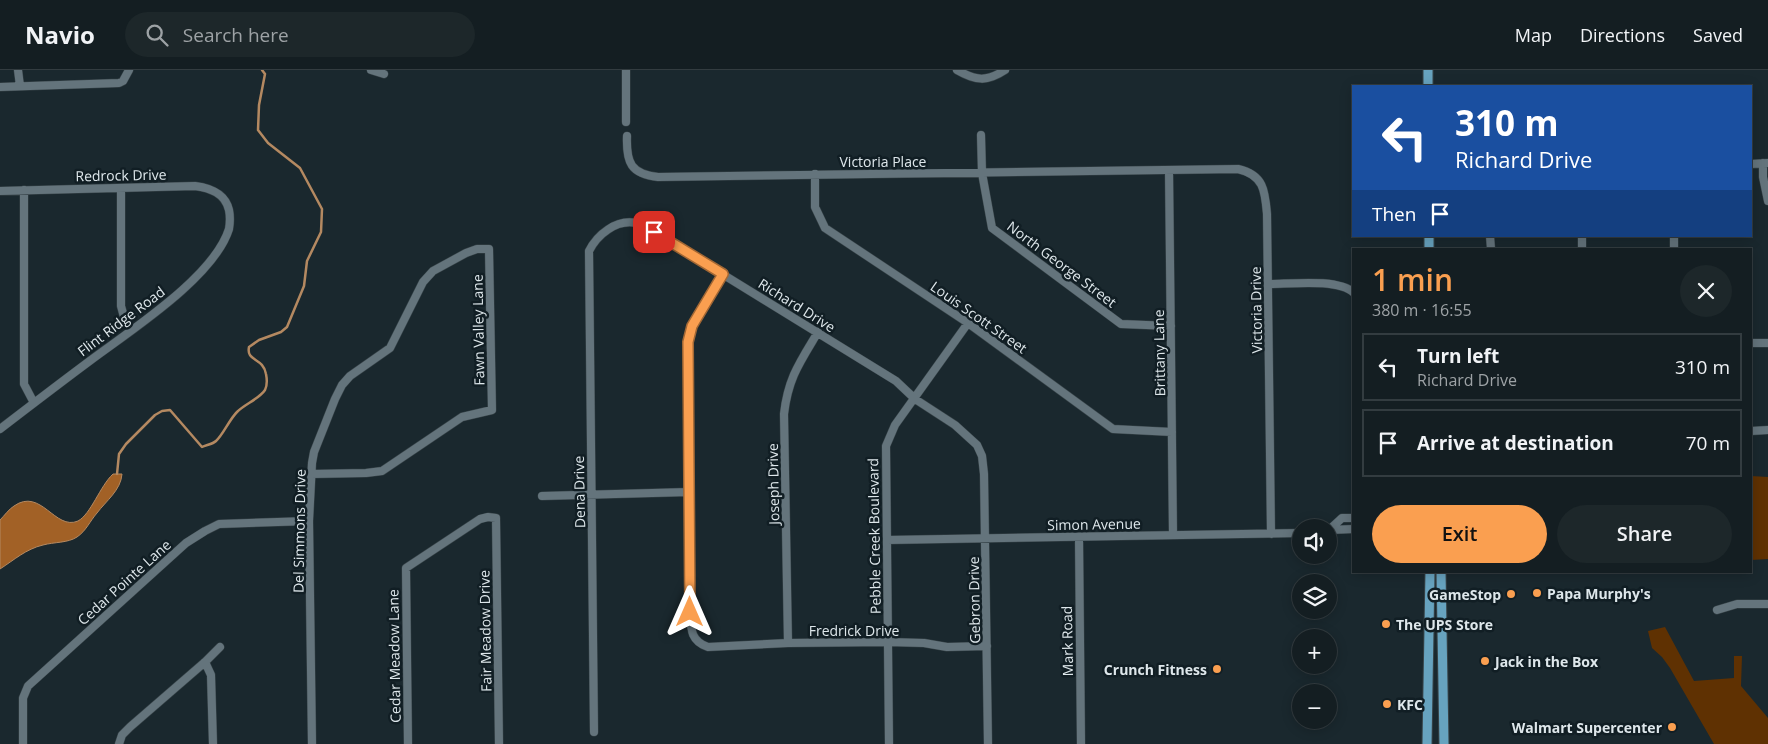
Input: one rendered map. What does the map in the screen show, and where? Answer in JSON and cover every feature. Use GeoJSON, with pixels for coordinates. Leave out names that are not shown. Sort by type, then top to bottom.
{"type":"FeatureCollection","features":[{"type":"Feature","properties":{"kind":"main road"},"geometry":{"type":"LineString","coordinates":[[1428,70],[1428,85]]}},
{"type":"Feature","properties":{"kind":"main road"},"geometry":{"type":"LineString","coordinates":[[1427,744],[1430,573]]}},
{"type":"Feature","properties":{"kind":"main road"},"geometry":{"type":"LineString","coordinates":[[1440,573],[1444,744]]}},
{"type":"Feature","properties":{"kind":"street"},"geometry":{"type":"LineString","coordinates":[[18,70],[20,86]]}},
{"type":"Feature","properties":{"kind":"street"},"geometry":{"type":"LineString","coordinates":[[371,70],[384,74]]}},
{"type":"Feature","properties":{"kind":"street"},"geometry":{"type":"LineString","coordinates":[[626,70],[626,122]]}},
{"type":"Feature","properties":{"kind":"street"},"geometry":{"type":"LineString","coordinates":[[958,70],[971,77],[984,79],[994,77],[1004,70]]}},
{"type":"Feature","properties":{"kind":"street"},"geometry":{"type":"LineString","coordinates":[[0,86],[119,83],[124,81],[128,72]]}},
{"type":"Feature","properties":{"kind":"street","name":"North George Street"},"geometry":{"type":"LineString","coordinates":[[981,135],[982,173],[992,228],[1121,324],[1171,326]]}},
{"type":"Feature","properties":{"kind":"street","name":"Victoria Place"},"geometry":{"type":"LineString","coordinates":[[627,136],[626,151],[629,162],[634,169],[644,175],[658,177],[1169,170]]}},
{"type":"Feature","properties":{"kind":"street"},"geometry":{"type":"LineString","coordinates":[[1752,164],[1765,163],[1763,177],[1768,201]]}},
{"type":"Feature","properties":{"kind":"street","name":"Victoria Drive"},"geometry":{"type":"LineString","coordinates":[[1169,170],[1238,169],[1255,176],[1266,194],[1269,284],[1271,534]]}},
{"type":"Feature","properties":{"kind":"street","name":"Brittany Lane"},"geometry":{"type":"LineString","coordinates":[[1169,170],[1173,535]]}},
{"type":"Feature","properties":{"kind":"street","name":"Louis Scott Street"},"geometry":{"type":"LineString","coordinates":[[815,174],[815,207],[826,228],[968,323],[1113,429],[1172,432]]}},
{"type":"Feature","properties":{"kind":"street","name":"Redrock Drive"},"geometry":{"type":"LineString","coordinates":[[0,191],[195,186],[209,188],[220,194],[226,201],[229,212]]}},
{"type":"Feature","properties":{"kind":"street"},"geometry":{"type":"LineString","coordinates":[[121,188],[122,306],[124,317],[131,329]]}},
{"type":"Feature","properties":{"kind":"street"},"geometry":{"type":"LineString","coordinates":[[24,190],[24,384],[34,403]]}},
{"type":"Feature","properties":{"kind":"street","name":"Flint Ridge Road"},"geometry":{"type":"LineString","coordinates":[[0,429],[131,329],[162,308],[194,279],[219,249],[230,227],[229,212]]}},
{"type":"Feature","properties":{"kind":"street","name":"Richard Drive"},"geometry":{"type":"LineString","coordinates":[[589,252],[593,243],[608,229],[622,224],[636,223],[654,232],[896,381],[915,399],[955,425],[969,437],[977,445],[982,456]]}},
{"type":"Feature","properties":{"kind":"street","name":"Del Simmons Drive"},"geometry":{"type":"LineString","coordinates":[[312,744],[310,521],[311,474],[314,452],[342,385],[350,376],[390,348],[423,282],[433,271],[466,254],[477,249],[489,249]]}},
{"type":"Feature","properties":{"kind":"street","name":"Fawn Valley Lane"},"geometry":{"type":"LineString","coordinates":[[311,474],[382,471],[462,417],[492,410],[489,249]]}},
{"type":"Feature","properties":{"kind":"street","name":"Dena Drive"},"geometry":{"type":"LineString","coordinates":[[589,252],[594,732]]}},
{"type":"Feature","properties":{"kind":"street"},"geometry":{"type":"LineString","coordinates":[[542,496],[689,492],[688,342],[692,326],[723,274]]}},
{"type":"Feature","properties":{"kind":"street"},"geometry":{"type":"LineString","coordinates":[[1269,284],[1333,284],[1349,288],[1352,291]]}},
{"type":"Feature","properties":{"kind":"street","name":"Pebble Creek Boulevard"},"geometry":{"type":"LineString","coordinates":[[889,744],[886,446],[895,424],[915,399],[968,323]]}},
{"type":"Feature","properties":{"kind":"street","name":"Joseph Drive"},"geometry":{"type":"LineString","coordinates":[[788,643],[784,414],[790,383],[798,365],[818,332]]}},
{"type":"Feature","properties":{"kind":"street"},"geometry":{"type":"LineString","coordinates":[[1752,343],[1768,343]]}},
{"type":"Feature","properties":{"kind":"street"},"geometry":{"type":"LineString","coordinates":[[1752,431],[1768,430]]}},
{"type":"Feature","properties":{"kind":"street","name":"Gebron Drive"},"geometry":{"type":"LineString","coordinates":[[982,456],[986,538],[988,744]]}},
{"type":"Feature","properties":{"kind":"street","name":"Fredrick Drive"},"geometry":{"type":"LineString","coordinates":[[689,492],[691,627],[694,639],[700,645],[708,647],[788,643],[888,642],[924,643],[947,647],[986,646]]}},
{"type":"Feature","properties":{"kind":"street","name":"Cedar Meadow Lane"},"geometry":{"type":"LineString","coordinates":[[408,744],[406,568],[480,519],[496,518]]}},
{"type":"Feature","properties":{"kind":"street","name":"Fair Meadow Drive"},"geometry":{"type":"LineString","coordinates":[[496,518],[500,744]]}},
{"type":"Feature","properties":{"kind":"street"},"geometry":{"type":"LineString","coordinates":[[1337,523],[1342,518],[1352,518]]}},
{"type":"Feature","properties":{"kind":"street","name":"Cedar Pointe Lane"},"geometry":{"type":"LineString","coordinates":[[23,744],[23,698],[28,686],[186,543],[219,524],[310,521]]}},
{"type":"Feature","properties":{"kind":"street"},"geometry":{"type":"LineString","coordinates":[[1337,530],[1352,529]]}},
{"type":"Feature","properties":{"kind":"street","name":"Simon Avenue"},"geometry":{"type":"LineString","coordinates":[[886,540],[1292,533]]}},
{"type":"Feature","properties":{"kind":"street","name":"Mark Road"},"geometry":{"type":"LineString","coordinates":[[1078,537],[1081,744]]}},
{"type":"Feature","properties":{"kind":"street"},"geometry":{"type":"LineString","coordinates":[[1717,610],[1737,604],[1768,604]]}},
{"type":"Feature","properties":{"kind":"street"},"geometry":{"type":"LineString","coordinates":[[119,744],[122,735],[130,727],[220,647]]}},
{"type":"Feature","properties":{"kind":"street"},"geometry":{"type":"LineString","coordinates":[[205,662],[212,675],[213,744]]}},
{"type":"Feature","properties":{"kind":"shaded area"},"geometry":{"type":"Polygon","coordinates":[[[113,474],[122,474],[119,485],[80,535],[73,539],[31,549],[0,569],[0,520],[12,507],[24,502],[32,502],[40,505],[62,520],[78,521],[87,512],[113,474]]]}},
{"type":"Feature","properties":{"kind":"shaded area"},"geometry":{"type":"Polygon","coordinates":[[[1752,476],[1768,477],[1768,559],[1752,560],[1752,476]]]}},
{"type":"Feature","properties":{"kind":"shaded area"},"geometry":{"type":"Polygon","coordinates":[[[1665,627],[1694,681],[1734,678],[1734,656],[1742,656],[1741,686],[1768,718],[1768,744],[1714,744],[1670,668],[1652,648],[1648,631],[1665,627]]]}},
{"type":"Feature","properties":{"kind":"waterway"},"geometry":{"type":"LineString","coordinates":[[117,474],[119,454],[126,444],[155,415],[162,411],[170,410],[202,447],[216,441],[237,412],[259,396],[266,388],[267,378],[264,369],[262,365],[252,358],[249,347],[259,340],[281,332],[287,327],[304,286],[307,261],[321,232],[322,209],[300,168],[268,143],[258,130],[259,105],[265,74],[262,70]]}},
{"type":"Feature","properties":{"kind":"place","name":"Papa Murphy's"},"geometry":{"type":"Point","coordinates":[1537,593]}},
{"type":"Feature","properties":{"kind":"place","name":"GameStop"},"geometry":{"type":"Point","coordinates":[1511,594]}},
{"type":"Feature","properties":{"kind":"place","name":"The UPS Store"},"geometry":{"type":"Point","coordinates":[1386,624]}},
{"type":"Feature","properties":{"kind":"place","name":"Jack in the Box"},"geometry":{"type":"Point","coordinates":[1485,661]}},
{"type":"Feature","properties":{"kind":"place","name":"Crunch Fitness"},"geometry":{"type":"Point","coordinates":[1217,669]}},
{"type":"Feature","properties":{"kind":"place","name":"KFC"},"geometry":{"type":"Point","coordinates":[1387,704]}},
{"type":"Feature","properties":{"kind":"place","name":"Walmart Supercenter"},"geometry":{"type":"Point","coordinates":[1672,727]}},
{"type":"Feature","properties":{"kind":"route"},"geometry":{"type":"LineString","coordinates":[[654,232],[723,274],[692,326],[688,342],[690,612]]}}]}
